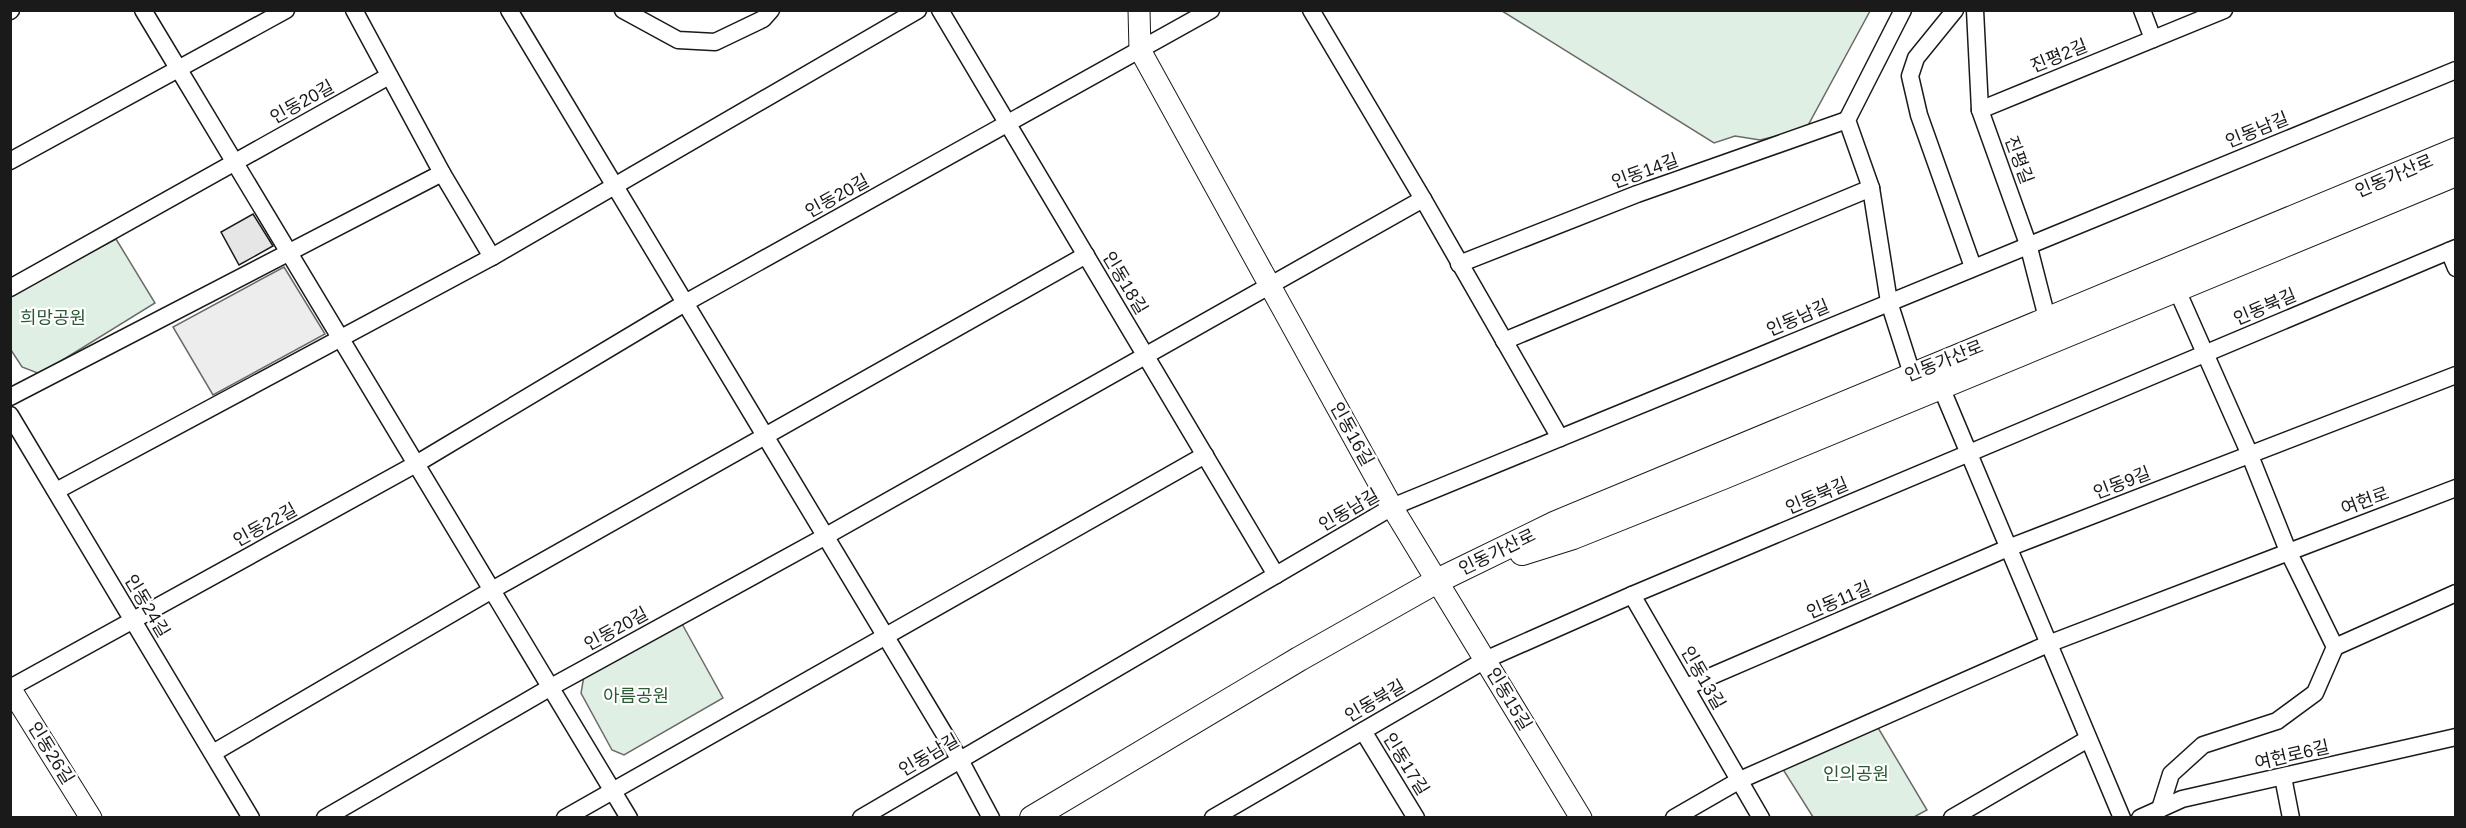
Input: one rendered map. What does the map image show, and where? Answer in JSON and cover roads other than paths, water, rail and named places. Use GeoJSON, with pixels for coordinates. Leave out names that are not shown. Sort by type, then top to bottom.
{"type":"FeatureCollection","features":[{"type":"Feature","properties":{"kind":"main road","name":"인동가산로"},"geometry":{"type":"LineString","coordinates":[[1032,818],[1299,659],[1437,581],[1556,523],[2456,150]]}},
{"type":"Feature","properties":{"kind":"main road","name":"인동가산로"},"geometry":{"type":"LineString","coordinates":[[1437,581],[1573,537],[2456,174]]}},
{"type":"Feature","properties":{"kind":"street"},"geometry":{"type":"LineString","coordinates":[[143,10],[629,818]]}},
{"type":"Feature","properties":{"kind":"street"},"geometry":{"type":"LineString","coordinates":[[10,160],[286,10]]}},
{"type":"Feature","properties":{"kind":"street"},"geometry":{"type":"LineString","coordinates":[[354,10],[442,173],[492,257]]}},
{"type":"Feature","properties":{"kind":"street"},"geometry":{"type":"LineString","coordinates":[[509,10],[960,760],[991,818]]}},
{"type":"Feature","properties":{"kind":"street"},"geometry":{"type":"LineString","coordinates":[[623,10],[678,40],[715,42],[763,19],[771,10]]}},
{"type":"Feature","properties":{"kind":"street"},"geometry":{"type":"LineString","coordinates":[[56,491],[492,257],[918,10]]}},
{"type":"Feature","properties":{"kind":"street","name":"인동18길"},"geometry":{"type":"LineString","coordinates":[[940,10],[1276,575]]}},
{"type":"Feature","properties":{"kind":"street","name":"인동16길"},"geometry":{"type":"LineString","coordinates":[[1139,10],[1140,50],[1392,507],[1437,581]]}},
{"type":"Feature","properties":{"kind":"street"},"geometry":{"type":"LineString","coordinates":[[1008,123],[1211,10]]}},
{"type":"Feature","properties":{"kind":"street"},"geometry":{"type":"LineString","coordinates":[[1311,10],[1560,438]]}},
{"type":"Feature","properties":{"kind":"street"},"geometry":{"type":"LineString","coordinates":[[1903,10],[1847,120],[1871,188],[1889,302],[1912,374]]}},
{"type":"Feature","properties":{"kind":"street"},"geometry":{"type":"LineString","coordinates":[[1955,10],[1916,58],[1910,76],[1919,115],[1973,267]]}},
{"type":"Feature","properties":{"kind":"street","name":"진평길"},"geometry":{"type":"LineString","coordinates":[[1975,10],[1980,110],[2028,244],[2048,318]]}},
{"type":"Feature","properties":{"kind":"street"},"geometry":{"type":"LineString","coordinates":[[2142,10],[2153,39]]}},
{"type":"Feature","properties":{"kind":"street","name":"진평2길"},"geometry":{"type":"LineString","coordinates":[[1980,110],[2224,10]]}},
{"type":"Feature","properties":{"kind":"street","name":"인동남길"},"geometry":{"type":"LineString","coordinates":[[861,818],[1392,507],[2456,70]]}},
{"type":"Feature","properties":{"kind":"street","name":"인동20길"},"geometry":{"type":"LineString","coordinates":[[234,161],[389,76]]}},
{"type":"Feature","properties":{"kind":"street","name":"인동14길"},"geometry":{"type":"LineString","coordinates":[[1459,264],[1637,194],[1847,120]]}},
{"type":"Feature","properties":{"kind":"street","name":"인동20길"},"geometry":{"type":"LineString","coordinates":[[416,464],[685,303],[1008,123]]}},
{"type":"Feature","properties":{"kind":"street"},"geometry":{"type":"LineString","coordinates":[[10,288],[234,161]]}},
{"type":"Feature","properties":{"kind":"street"},"geometry":{"type":"LineString","coordinates":[[10,397],[442,173]]}},
{"type":"Feature","properties":{"kind":"street"},"geometry":{"type":"LineString","coordinates":[[1504,341],[1871,188]]}},
{"type":"Feature","properties":{"kind":"street"},"geometry":{"type":"LineString","coordinates":[[1146,356],[1423,199]]}},
{"type":"Feature","properties":{"kind":"street"},"geometry":{"type":"LineString","coordinates":[[2452,250],[2456,268]]}},
{"type":"Feature","properties":{"kind":"street","name":"인동북길"},"geometry":{"type":"LineString","coordinates":[[1213,818],[1485,660],[1632,595],[2452,250]]}},
{"type":"Feature","properties":{"kind":"street"},"geometry":{"type":"LineString","coordinates":[[213,753],[492,590],[1086,255]]}},
{"type":"Feature","properties":{"kind":"street"},"geometry":{"type":"LineString","coordinates":[[2177,290],[2288,550],[2335,647]]}},
{"type":"Feature","properties":{"kind":"street","name":"인동20길"},"geometry":{"type":"LineString","coordinates":[[551,687],[1146,356]]}},
{"type":"Feature","properties":{"kind":"street","name":"인동9길"},"geometry":{"type":"LineString","coordinates":[[2008,548],[2456,375]]}},
{"type":"Feature","properties":{"kind":"street"},"geometry":{"type":"LineString","coordinates":[[1941,387],[2122,818]]}},
{"type":"Feature","properties":{"kind":"street","name":"인동24길"},"geometry":{"type":"LineString","coordinates":[[10,415],[251,818]]}},
{"type":"Feature","properties":{"kind":"street"},"geometry":{"type":"LineString","coordinates":[[565,818],[1205,455]]}},
{"type":"Feature","properties":{"kind":"street","name":"인동22길"},"geometry":{"type":"LineString","coordinates":[[134,621],[416,464]]}},
{"type":"Feature","properties":{"kind":"street","name":"여헌로"},"geometry":{"type":"LineString","coordinates":[[2288,550],[2456,488]]}},
{"type":"Feature","properties":{"kind":"street","name":"인동11길"},"geometry":{"type":"LineString","coordinates":[[1686,687],[2008,548]]}},
{"type":"Feature","properties":{"kind":"street"},"geometry":{"type":"LineString","coordinates":[[1674,818],[1740,780],[2048,644],[2288,550]]}},
{"type":"Feature","properties":{"kind":"street","name":"인동15길"},"geometry":{"type":"LineString","coordinates":[[1437,581],[1581,818]]}},
{"type":"Feature","properties":{"kind":"street"},"geometry":{"type":"LineString","coordinates":[[2160,809],[2171,774],[2203,745],[2277,721],[2314,693],[2335,647],[2456,593]]}},
{"type":"Feature","properties":{"kind":"street","name":"인동13길"},"geometry":{"type":"LineString","coordinates":[[1632,595],[1761,818]]}},
{"type":"Feature","properties":{"kind":"street","name":"인동26길"},"geometry":{"type":"LineString","coordinates":[[91,818],[10,688],[134,621]]}},
{"type":"Feature","properties":{"kind":"street"},"geometry":{"type":"LineString","coordinates":[[325,818],[551,687]]}},
{"type":"Feature","properties":{"kind":"street","name":"인동17길"},"geometry":{"type":"LineString","coordinates":[[1363,731],[1416,818]]}},
{"type":"Feature","properties":{"kind":"street","name":"여헌로6길"},"geometry":{"type":"LineString","coordinates":[[2140,818],[2182,799],[2456,737]]}},
{"type":"Feature","properties":{"kind":"street"},"geometry":{"type":"LineString","coordinates":[[1952,818],[2088,739]]}},
{"type":"Feature","properties":{"kind":"street"},"geometry":{"type":"LineString","coordinates":[[2283,777],[2291,818]]}},
{"type":"Feature","properties":{"kind":"park label","name":"희망공원"},"geometry":{"type":"Point","coordinates":[53,318]}},
{"type":"Feature","properties":{"kind":"park label","name":"아름공원"},"geometry":{"type":"Point","coordinates":[636,696]}},
{"type":"Feature","properties":{"kind":"park label","name":"인의공원"},"geometry":{"type":"Point","coordinates":[1856,774]}}]}
